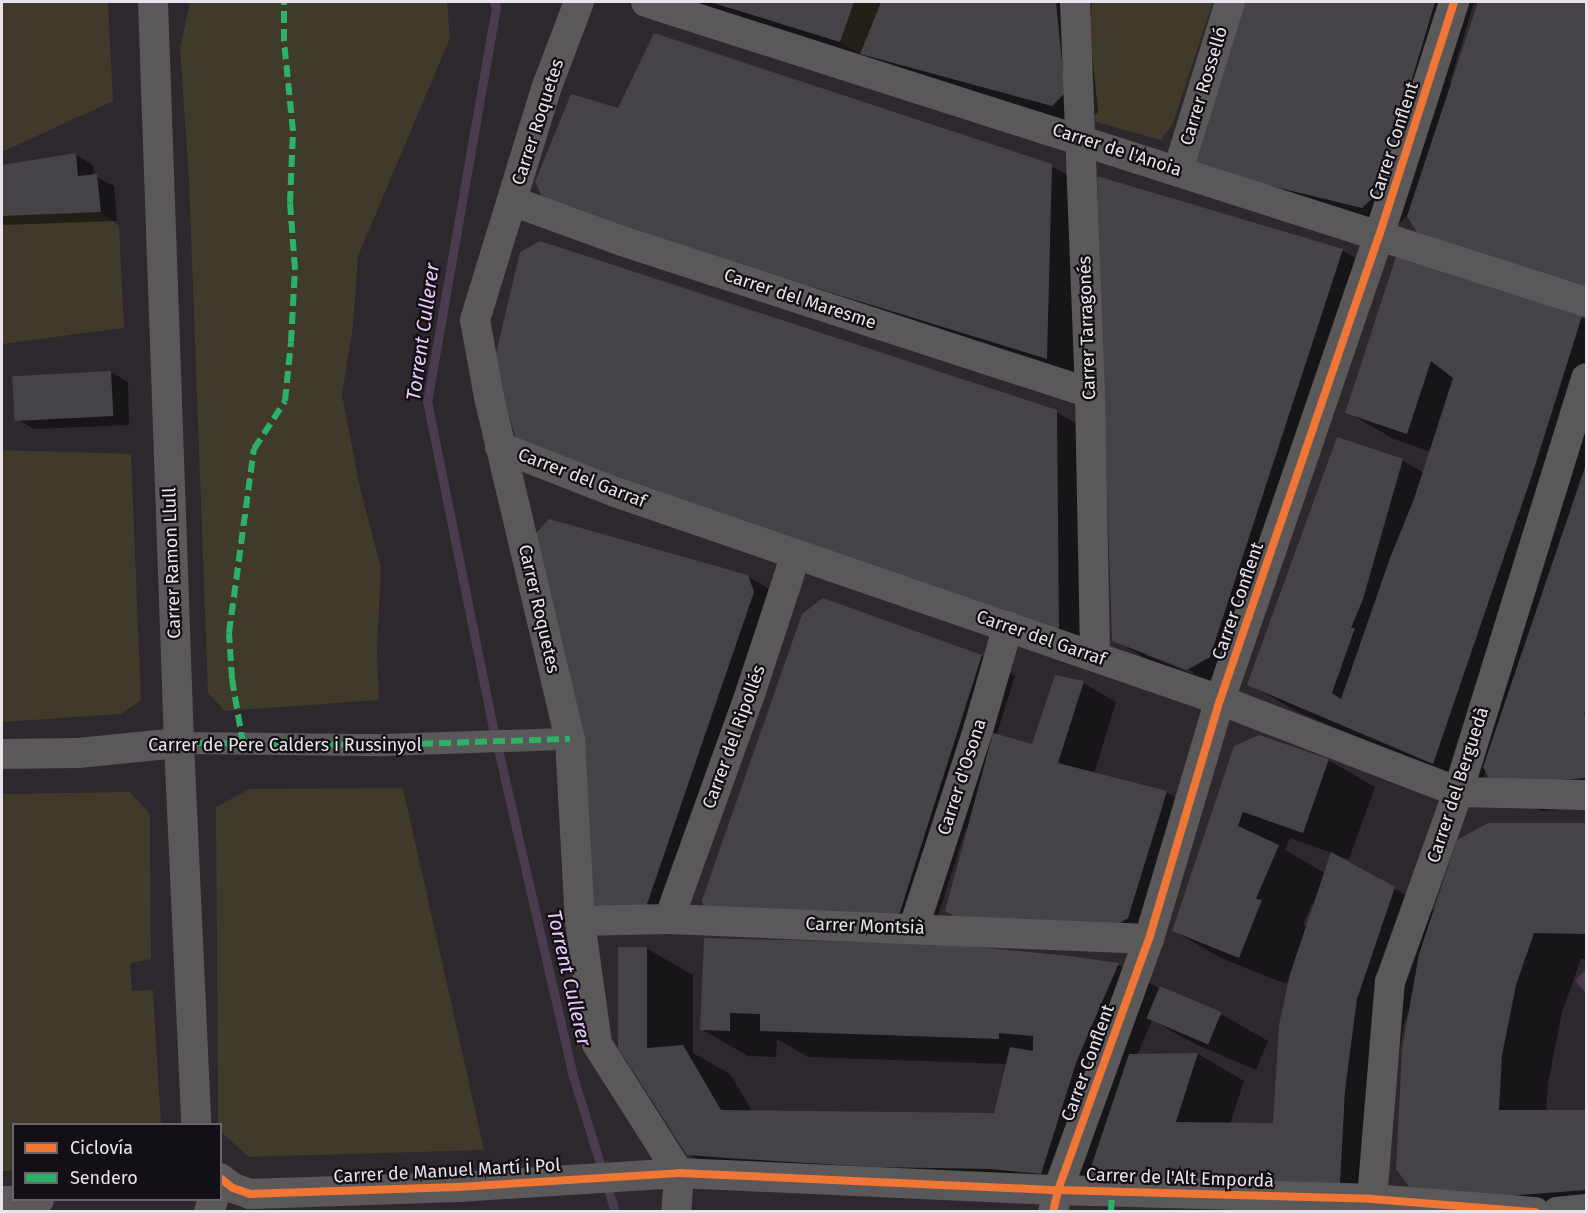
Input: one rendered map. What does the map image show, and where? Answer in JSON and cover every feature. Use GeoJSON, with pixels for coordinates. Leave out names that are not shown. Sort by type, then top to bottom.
{"type":"FeatureCollection","features":[{"type":"Feature","properties":{"kind":"street","name":"Carrer Ramon Llull"},"geometry":{"type":"LineString","coordinates":[[153,2],[179,743],[196,1123]]}},
{"type":"Feature","properties":{"kind":"street","name":"Carrer Roquetes"},"geometry":{"type":"LineString","coordinates":[[579,2],[546,89],[475,320],[500,447],[570,739],[580,921],[597,1044],[679,1173]]}},
{"type":"Feature","properties":{"kind":"street","name":"Carrer de l'Anoia"},"geometry":{"type":"LineString","coordinates":[[646,2],[1587,302]]}},
{"type":"Feature","properties":{"kind":"street","name":"Carrer Tarragonés"},"geometry":{"type":"LineString","coordinates":[[1076,2],[1090,393],[1095,655]]}},
{"type":"Feature","properties":{"kind":"street","name":"Carrer Rosselló"},"geometry":{"type":"LineString","coordinates":[[1178,170],[1230,2]]}},
{"type":"Feature","properties":{"kind":"street","name":"Carrer Conflent"},"geometry":{"type":"LineString","coordinates":[[1056,1201],[1149,939],[1220,700],[1379,236],[1454,2]]}},
{"type":"Feature","properties":{"kind":"street","name":"Carrer del Maresme"},"geometry":{"type":"LineString","coordinates":[[513,201],[622,241],[1090,393]]}},
{"type":"Feature","properties":{"kind":"street","name":"Carrer del Berguedà"},"geometry":{"type":"LineString","coordinates":[[1372,1199],[1390,982],[1458,792],[1587,378]]}},
{"type":"Feature","properties":{"kind":"street","name":"Carrer del Garraf"},"geometry":{"type":"LineString","coordinates":[[500,447],[615,492],[1095,655],[1220,700],[1458,792],[1587,795]]}},
{"type":"Feature","properties":{"kind":"street","name":"Carrer del Ripollés"},"geometry":{"type":"LineString","coordinates":[[669,919],[751,692],[796,554]]}},
{"type":"Feature","properties":{"kind":"street","name":"Carrer d'Osona"},"geometry":{"type":"LineString","coordinates":[[914,927],[978,730],[1008,627]]}},
{"type":"Feature","properties":{"kind":"street","name":"Carrer de Pere Calders i Russinyol"},"geometry":{"type":"LineString","coordinates":[[2,754],[78,753],[179,743],[385,745],[570,739]]}},
{"type":"Feature","properties":{"kind":"street","name":"Carrer Montsià"},"geometry":{"type":"LineString","coordinates":[[580,921],[669,919],[914,927],[1149,939]]}},
{"type":"Feature","properties":{"kind":"street","name":"Carrer de l'Alt Empordà"},"geometry":{"type":"LineString","coordinates":[[679,1173],[1056,1201],[1372,1199],[1535,1212]]}},
{"type":"Feature","properties":{"kind":"street","name":"Carrer de Manuel Martí i Pol"},"geometry":{"type":"LineString","coordinates":[[222,1180],[233,1188],[250,1194],[458,1187],[679,1173]]}},
{"type":"Feature","properties":{"kind":"street"},"geometry":{"type":"LineString","coordinates":[[676,1212],[679,1173]]}},
{"type":"Feature","properties":{"kind":"street"},"geometry":{"type":"LineString","coordinates":[[1557,1212],[1587,1209]]}},
{"type":"Feature","properties":{"kind":"shaded area"},"geometry":{"type":"Polygon","coordinates":[[[2,2],[108,2],[113,101],[2,152],[2,2]]]}},
{"type":"Feature","properties":{"kind":"shaded area"},"geometry":{"type":"Polygon","coordinates":[[[190,2],[447,2],[450,38],[358,256],[353,325],[342,395],[360,488],[381,568],[377,650],[379,700],[225,711],[208,693],[189,181],[180,48],[190,2]]]}},
{"type":"Feature","properties":{"kind":"shaded area"},"geometry":{"type":"Polygon","coordinates":[[[854,2],[881,2],[860,54],[840,42],[854,2]]]}},
{"type":"Feature","properties":{"kind":"shaded area"},"geometry":{"type":"Polygon","coordinates":[[[1092,2],[1213,2],[1173,123],[1161,140],[1096,122],[1086,96],[1092,2]]]}},
{"type":"Feature","properties":{"kind":"shaded area"},"geometry":{"type":"Polygon","coordinates":[[[101,212],[119,226],[124,328],[2,344],[2,216],[101,212]]]}},
{"type":"Feature","properties":{"kind":"shaded area"},"geometry":{"type":"Polygon","coordinates":[[[2,450],[131,454],[141,700],[121,714],[2,722],[2,450]]]}},
{"type":"Feature","properties":{"kind":"shaded area"},"geometry":{"type":"Polygon","coordinates":[[[403,788],[484,1150],[249,1157],[222,1133],[222,1123],[218,1123],[216,807],[250,789],[403,788]]]}},
{"type":"Feature","properties":{"kind":"shaded area"},"geometry":{"type":"Polygon","coordinates":[[[130,792],[150,814],[151,959],[130,963],[132,991],[153,990],[161,1123],[12,1123],[12,1171],[2,1171],[2,794],[130,792]]]}},
{"type":"Feature","properties":{"kind":"shaded area"},"geometry":{"type":"Polygon","coordinates":[[[1586,969],[1586,993],[1575,981],[1586,969]]]}},
{"type":"Feature","properties":{"kind":"building"},"geometry":{"type":"Polygon","coordinates":[[[710,2],[854,2],[840,42],[710,2]]]}},
{"type":"Feature","properties":{"kind":"building"},"geometry":{"type":"Polygon","coordinates":[[[881,2],[1056,2],[1065,93],[1052,106],[860,54],[881,2]]]}},
{"type":"Feature","properties":{"kind":"building"},"geometry":{"type":"Polygon","coordinates":[[[1242,2],[1435,2],[1378,193],[1362,208],[1201,169],[1190,158],[1242,2]]]}},
{"type":"Feature","properties":{"kind":"building"},"geometry":{"type":"Polygon","coordinates":[[[1478,2],[1586,2],[1586,287],[1417,233],[1407,216],[1478,2]]]}},
{"type":"Feature","properties":{"kind":"building"},"geometry":{"type":"Polygon","coordinates":[[[654,33],[1052,164],[1047,359],[546,205],[535,182],[571,94],[618,108],[654,33]]]}},
{"type":"Feature","properties":{"kind":"building"},"geometry":{"type":"Polygon","coordinates":[[[76,153],[78,176],[97,174],[101,212],[2,216],[2,165],[76,153]]]}},
{"type":"Feature","properties":{"kind":"building"},"geometry":{"type":"Polygon","coordinates":[[[1097,176],[1343,249],[1210,657],[1187,670],[1112,641],[1097,176]]]}},
{"type":"Feature","properties":{"kind":"building"},"geometry":{"type":"Polygon","coordinates":[[[540,241],[1057,410],[1059,631],[517,443],[494,362],[520,252],[540,241]]]}},
{"type":"Feature","properties":{"kind":"building"},"geometry":{"type":"Polygon","coordinates":[[[1397,254],[1582,316],[1533,472],[1433,764],[1247,685],[1337,437],[1403,459],[1363,599],[1351,628],[1355,628],[1332,693],[1341,699],[1390,558],[1414,499],[1453,378],[1431,361],[1407,434],[1345,413],[1397,254]]]}},
{"type":"Feature","properties":{"kind":"building"},"geometry":{"type":"Polygon","coordinates":[[[111,371],[113,416],[14,421],[12,376],[111,371]]]}},
{"type":"Feature","properties":{"kind":"building"},"geometry":{"type":"Polygon","coordinates":[[[1586,464],[1586,708],[1584,715],[1586,715],[1586,778],[1493,785],[1483,767],[1586,464]]]}},
{"type":"Feature","properties":{"kind":"building"},"geometry":{"type":"Polygon","coordinates":[[[549,519],[748,575],[754,592],[645,910],[595,908],[534,535],[549,519]]]}},
{"type":"Feature","properties":{"kind":"building"},"geometry":{"type":"Polygon","coordinates":[[[823,598],[982,655],[900,912],[887,921],[704,912],[702,900],[802,614],[823,598]]]}},
{"type":"Feature","properties":{"kind":"building"},"geometry":{"type":"Polygon","coordinates":[[[1055,675],[1084,681],[1058,763],[1167,791],[1128,918],[1113,927],[959,919],[945,911],[993,733],[1032,744],[1055,675]]]}},
{"type":"Feature","properties":{"kind":"building"},"geometry":{"type":"Polygon","coordinates":[[[1259,735],[1329,759],[1303,833],[1243,812],[1238,826],[1279,845],[1256,899],[1262,900],[1239,958],[1172,931],[1234,746],[1259,735]]]}},
{"type":"Feature","properties":{"kind":"building"},"geometry":{"type":"Polygon","coordinates":[[[1488,823],[1586,823],[1586,934],[1534,933],[1516,985],[1502,1055],[1499,1110],[1586,1110],[1586,1190],[1494,1197],[1414,1193],[1396,1169],[1402,1049],[1419,954],[1457,840],[1488,823]]]}},
{"type":"Feature","properties":{"kind":"building"},"geometry":{"type":"Polygon","coordinates":[[[1331,852],[1395,887],[1357,999],[1345,1090],[1340,1184],[1088,1176],[1129,1054],[1198,1053],[1176,1122],[1273,1123],[1279,1025],[1290,974],[1331,852]]]}},
{"type":"Feature","properties":{"kind":"building"},"geometry":{"type":"Polygon","coordinates":[[[704,938],[946,944],[1119,963],[1077,1060],[1041,1174],[990,1169],[874,1167],[687,1155],[618,1048],[618,947],[647,947],[647,1048],[683,1045],[721,1110],[994,1113],[1010,1047],[1033,1051],[1033,1036],[999,1033],[999,1039],[760,1031],[760,1014],[730,1013],[730,1031],[700,1030],[704,938]]]}},
{"type":"Feature","properties":{"kind":"building"},"geometry":{"type":"Polygon","coordinates":[[[1160,986],[1222,1012],[1208,1044],[1146,1018],[1160,986]]]}},
{"type":"Feature","properties":{"kind":"waterway","name":"Torrent Cullerer"},"geometry":{"type":"LineString","coordinates":[[494,2],[496,7],[427,401],[495,737]]}},
{"type":"Feature","properties":{"kind":"waterway","name":"Torrent Cullerer"},"geometry":{"type":"LineString","coordinates":[[498,749],[572,1073],[615,1212]]}},
{"type":"Feature","properties":{"kind":"marked path"},"geometry":{"type":"LineString","coordinates":[[243,744],[232,679],[229,633],[254,449],[285,401],[291,342],[295,269],[290,203],[293,131],[284,41],[284,2]]}},
{"type":"Feature","properties":{"kind":"marked path"},"geometry":{"type":"LineString","coordinates":[[179,743],[385,745],[570,739]]}},
{"type":"Feature","properties":{"kind":"marked path"},"geometry":{"type":"LineString","coordinates":[[1111,1212],[1112,1190]]}},
{"type":"Feature","properties":{"kind":"cycle path"},"geometry":{"type":"LineString","coordinates":[[1053,1212],[1058,1190],[1149,939],[1220,700],[1379,236],[1454,2]]}},
{"type":"Feature","properties":{"kind":"cycle path"},"geometry":{"type":"LineString","coordinates":[[222,1180],[233,1188],[250,1194],[458,1187],[679,1173],[1058,1190],[1372,1199],[1535,1212]]}}]}
